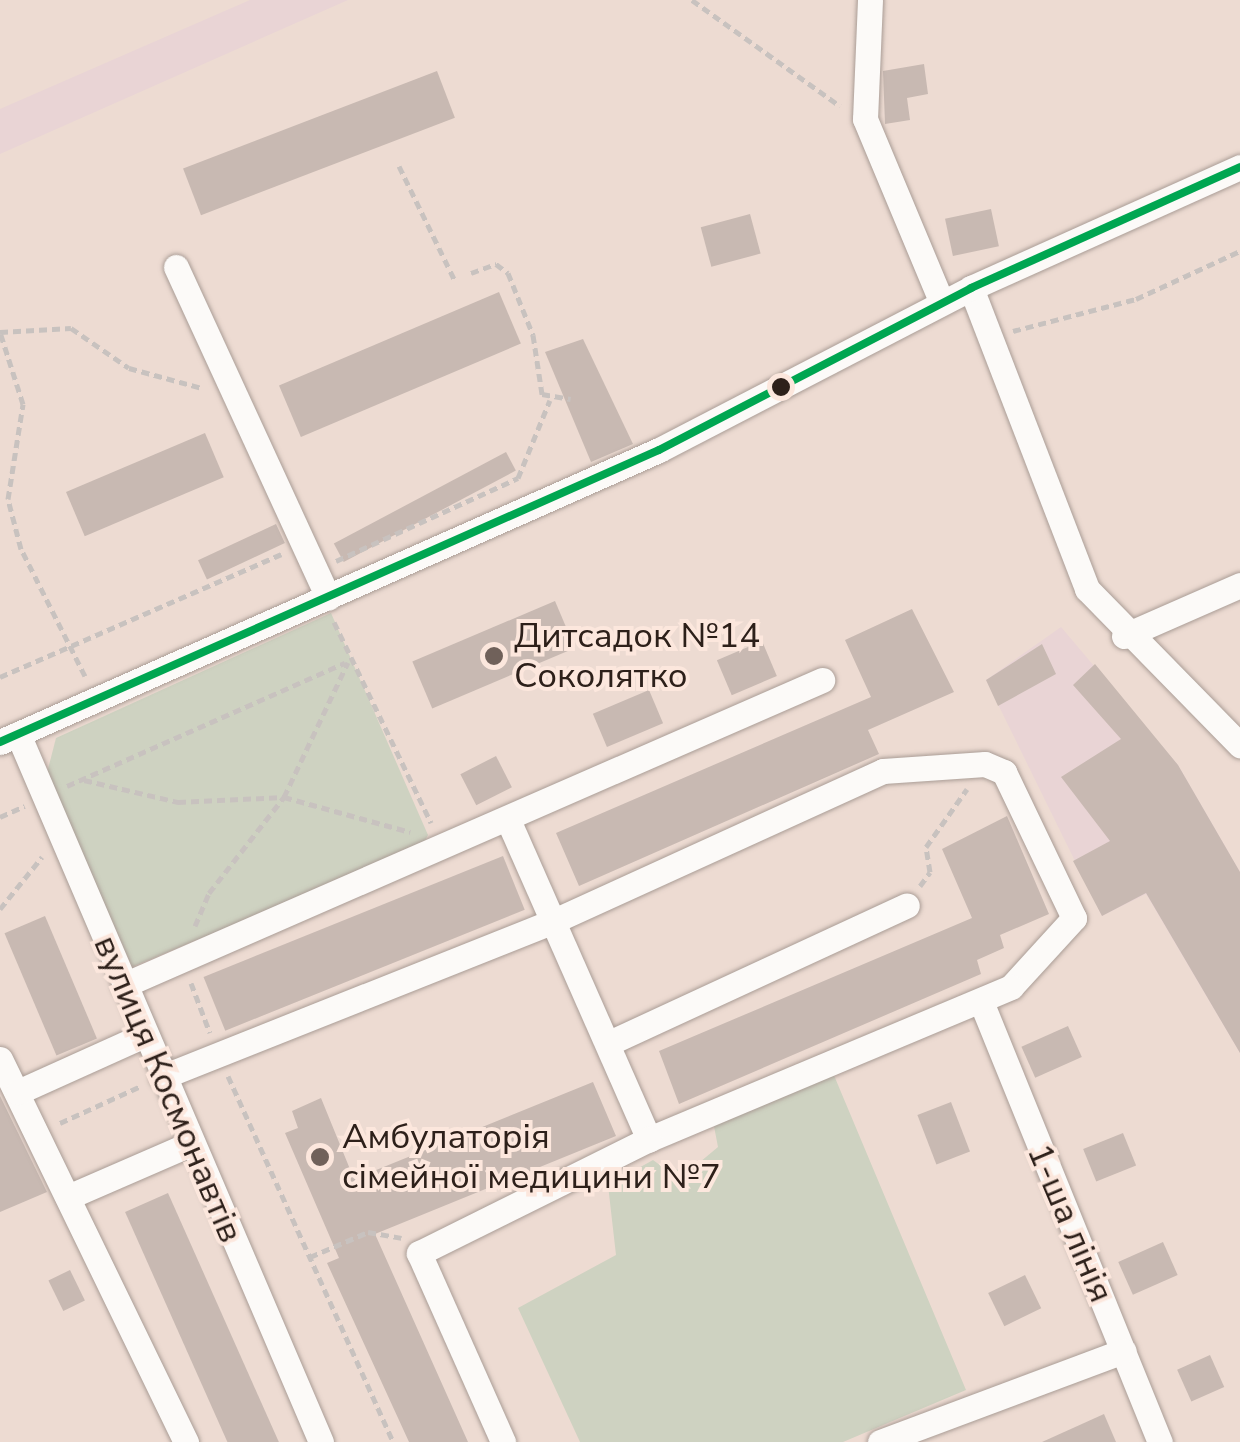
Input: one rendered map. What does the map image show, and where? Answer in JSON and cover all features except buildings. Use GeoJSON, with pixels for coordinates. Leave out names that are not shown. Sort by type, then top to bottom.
{"type":"FeatureCollection","features":[{"type":"Feature","properties":{"kind":"street"},"geometry":{"type":"LineString","coordinates":[[870,0],[865,119],[942,303]]}},
{"type":"Feature","properties":{"kind":"street","name":"вулиця Космонавтів"},"geometry":{"type":"LineString","coordinates":[[322,1442],[190,1144],[44,797],[9,738],[659,450],[971,288],[1240,167]]}},
{"type":"Feature","properties":{"kind":"street"},"geometry":{"type":"LineString","coordinates":[[176,266],[328,598]]}},
{"type":"Feature","properties":{"kind":"street"},"geometry":{"type":"LineString","coordinates":[[971,288],[1087,588],[1124,636],[1240,745]]}},
{"type":"Feature","properties":{"kind":"street"},"geometry":{"type":"LineString","coordinates":[[1124,636],[1240,585]]}},
{"type":"Feature","properties":{"kind":"street"},"geometry":{"type":"LineString","coordinates":[[124,985],[441,844],[509,822],[822,680]]}},
{"type":"Feature","properties":{"kind":"street"},"geometry":{"type":"LineString","coordinates":[[162,1077],[556,920],[883,771],[984,764],[1022,794],[1074,918],[1034,966],[982,1004],[649,1139],[420,1252],[503,1442]]}},
{"type":"Feature","properties":{"kind":"street"},"geometry":{"type":"LineString","coordinates":[[509,822],[556,920],[649,1139]]}},
{"type":"Feature","properties":{"kind":"street"},"geometry":{"type":"LineString","coordinates":[[609,1043],[907,905]]}},
{"type":"Feature","properties":{"kind":"street","name":"1-ша лінія"},"geometry":{"type":"LineString","coordinates":[[982,1004],[1160,1442]]}},
{"type":"Feature","properties":{"kind":"street"},"geometry":{"type":"LineString","coordinates":[[144,1035],[6,1077],[40,1132],[186,1442]]}},
{"type":"Feature","properties":{"kind":"street"},"geometry":{"type":"LineString","coordinates":[[68,1197],[190,1144]]}},
{"type":"Feature","properties":{"kind":"street"},"geometry":{"type":"LineString","coordinates":[[880,1442],[1124,1351]]}},
{"type":"Feature","properties":{"kind":"path"},"geometry":{"type":"LineString","coordinates":[[692,0],[865,119]]}},
{"type":"Feature","properties":{"kind":"path"},"geometry":{"type":"LineString","coordinates":[[399,166],[455,280]]}},
{"type":"Feature","properties":{"kind":"path"},"geometry":{"type":"LineString","coordinates":[[991,336],[1136,299],[1240,251]]}},
{"type":"Feature","properties":{"kind":"path"},"geometry":{"type":"LineString","coordinates":[[471,272],[496,264],[508,273],[533,334],[542,394],[570,399]]}},
{"type":"Feature","properties":{"kind":"path"},"geometry":{"type":"LineString","coordinates":[[96,699],[20,549],[8,499],[23,404],[0,332],[71,328],[177,387],[230,388]]}},
{"type":"Feature","properties":{"kind":"path"},"geometry":{"type":"LineString","coordinates":[[0,677],[301,546]]}},
{"type":"Feature","properties":{"kind":"path"},"geometry":{"type":"LineString","coordinates":[[44,797],[348,662]]}},
{"type":"Feature","properties":{"kind":"path"},"geometry":{"type":"LineString","coordinates":[[348,662],[284,797],[209,893],[182,959],[218,1054],[393,1442]]}},
{"type":"Feature","properties":{"kind":"path"},"geometry":{"type":"LineString","coordinates":[[348,662],[441,844]]}},
{"type":"Feature","properties":{"kind":"path"},"geometry":{"type":"LineString","coordinates":[[907,905],[930,872],[926,846],[984,764]]}},
{"type":"Feature","properties":{"kind":"path"},"geometry":{"type":"LineString","coordinates":[[81,779],[178,802],[284,797],[441,844]]}},
{"type":"Feature","properties":{"kind":"path"},"geometry":{"type":"LineString","coordinates":[[0,909],[60,834]]}},
{"type":"Feature","properties":{"kind":"path"},"geometry":{"type":"LineString","coordinates":[[40,1132],[162,1077]]}},
{"type":"Feature","properties":{"kind":"path"},"geometry":{"type":"LineString","coordinates":[[310,1258],[392,1231],[420,1252]]}},
{"type":"Feature","properties":{"kind":"shaded area"},"geometry":{"type":"Polygon","coordinates":[[[250,0],[348,0],[0,154],[0,109],[250,0]]]}},
{"type":"Feature","properties":{"kind":"shaded area"},"geometry":{"type":"Polygon","coordinates":[[[1061,627],[1178,765],[1240,872],[1240,1053],[1146,894],[1102,916],[986,680],[1061,627]]]}},
{"type":"Feature","properties":{"kind":"green space"},"geometry":{"type":"Polygon","coordinates":[[[331,613],[428,835],[422,846],[132,967],[47,773],[56,738],[331,613]]]}},
{"type":"Feature","properties":{"kind":"green space"},"geometry":{"type":"Polygon","coordinates":[[[833,1073],[966,1390],[843,1442],[580,1442],[518,1308],[616,1255],[608,1185],[653,1160],[668,1171],[694,1167],[718,1147],[713,1121],[833,1073]]]}},
{"type":"Feature","properties":{"kind":"transit line"},"geometry":{"type":"LineString","coordinates":[[0,742],[659,450],[971,288],[1240,167]]}},
{"type":"Feature","properties":{"kind":"place","name":"Дитсадок №14 Соколятко"},"geometry":{"type":"Point","coordinates":[494,656]}},
{"type":"Feature","properties":{"kind":"place","name":"Амбулаторія сімейної медицини №7"},"geometry":{"type":"Point","coordinates":[320,1157]}}]}
